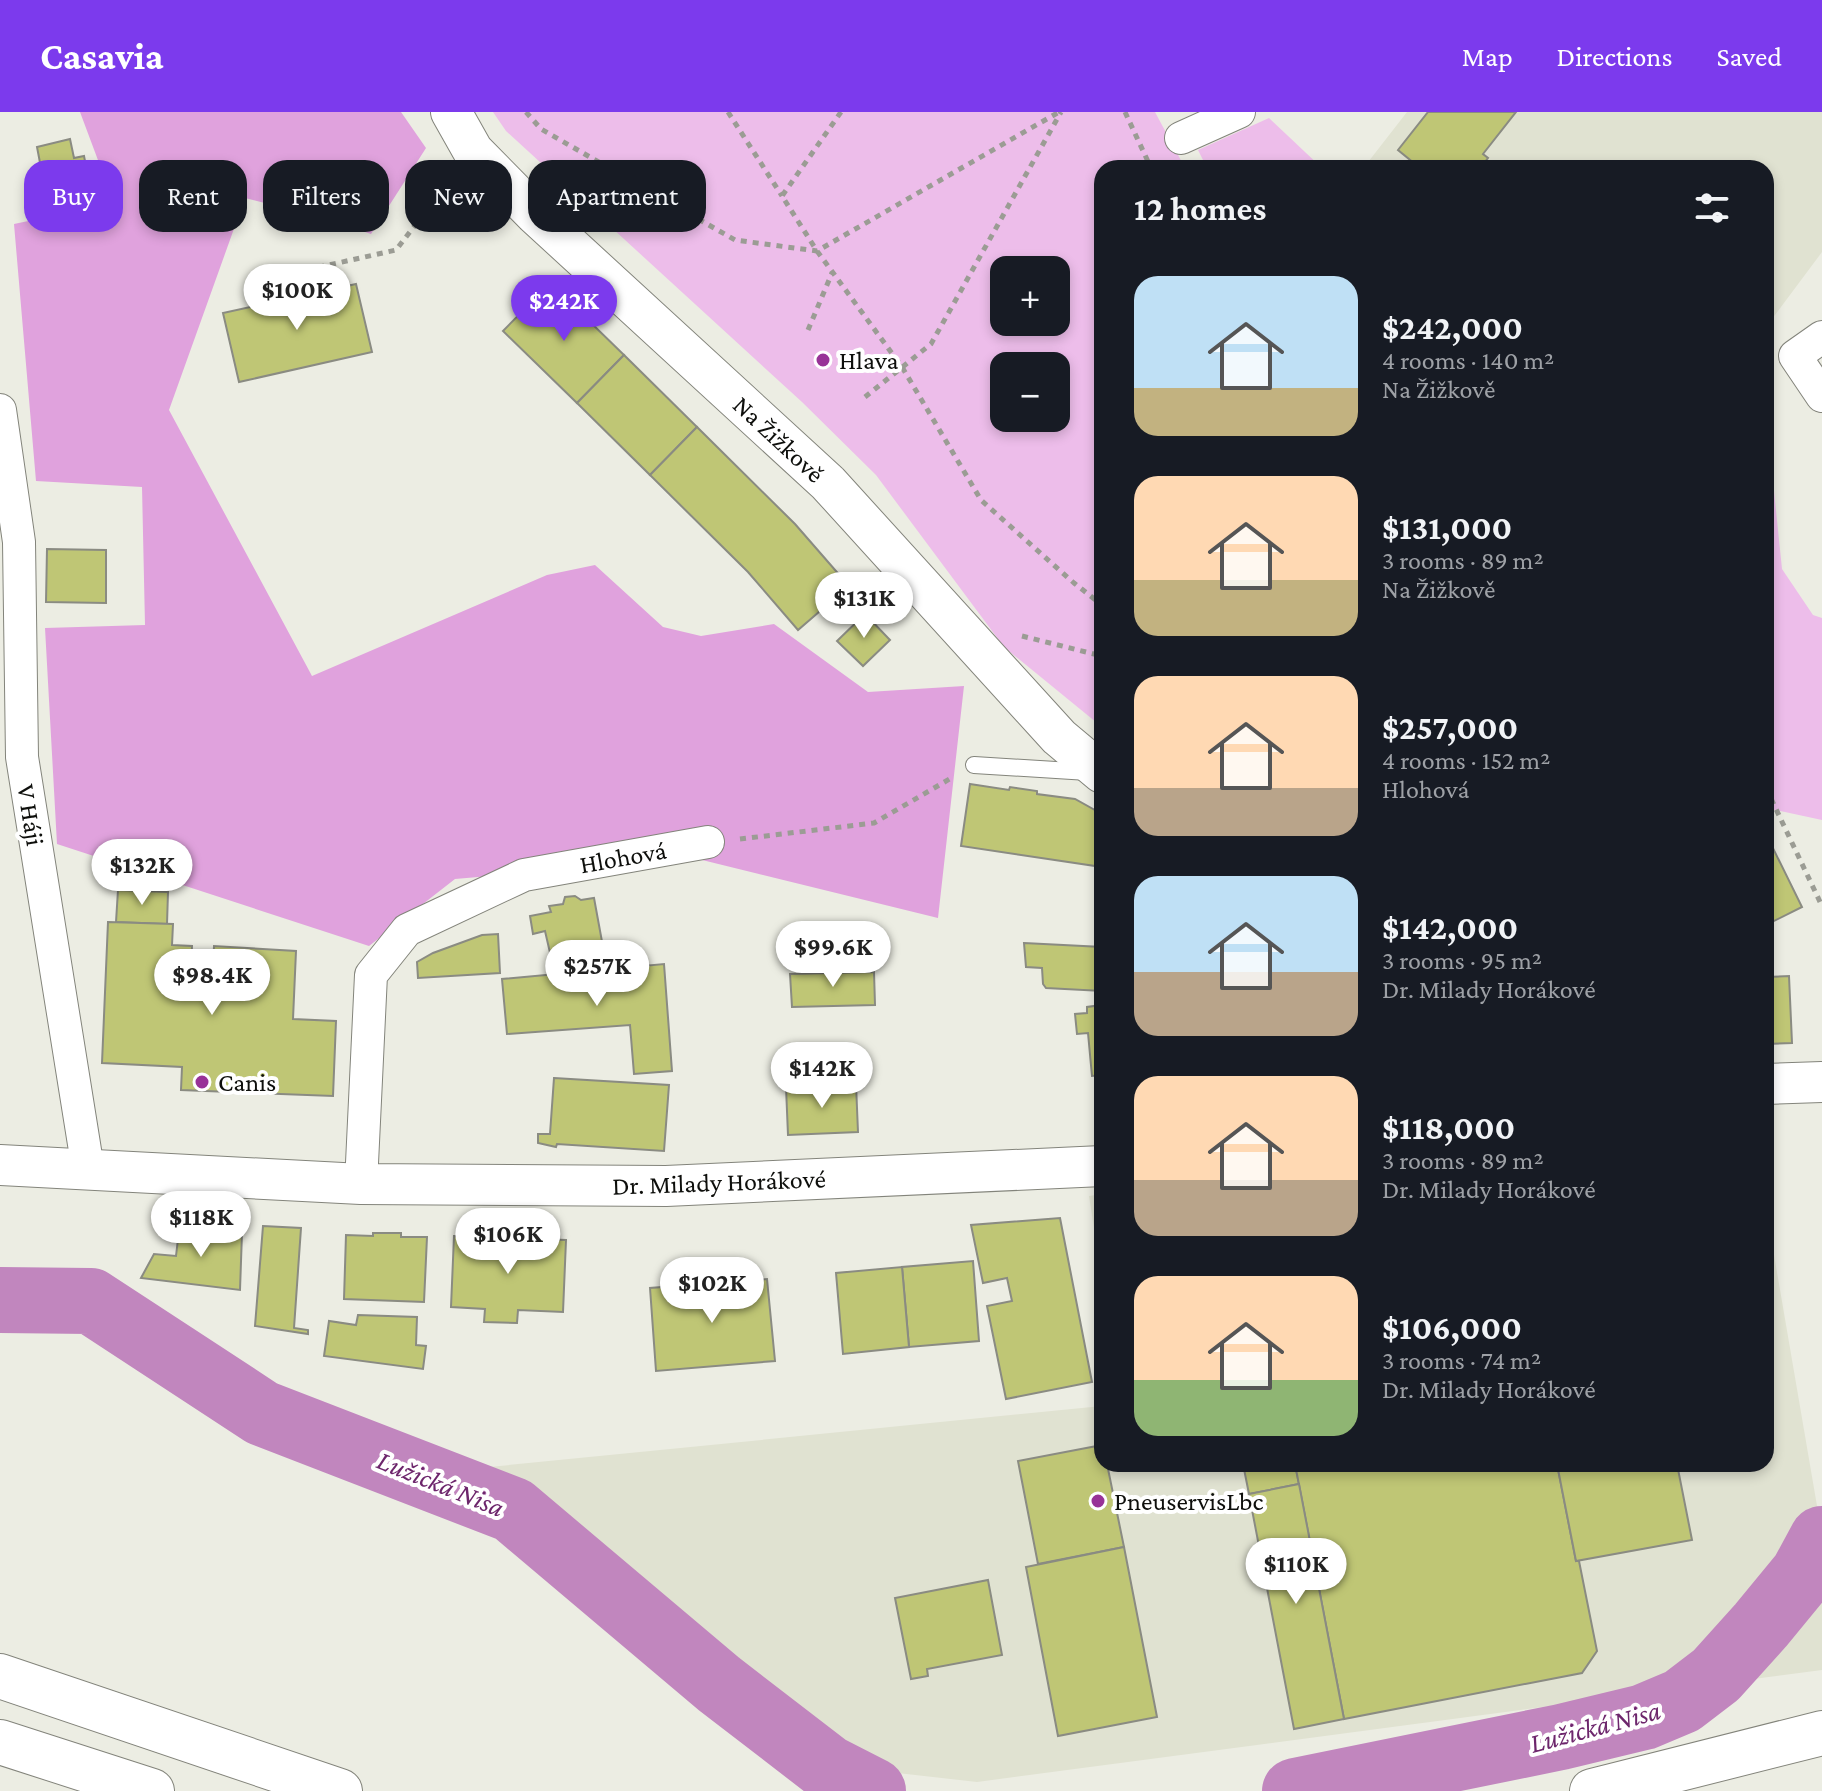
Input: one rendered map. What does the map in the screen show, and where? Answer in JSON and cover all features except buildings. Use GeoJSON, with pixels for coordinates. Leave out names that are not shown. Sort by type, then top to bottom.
{"type":"FeatureCollection","features":[{"type":"Feature","properties":{"kind":"highway"},"geometry":{"type":"LineString","coordinates":[[0,1676],[340,1791]]}},
{"type":"Feature","properties":{"kind":"highway"},"geometry":{"type":"LineString","coordinates":[[1592,1791],[1822,1733]]}},
{"type":"Feature","properties":{"kind":"highway"},"geometry":{"type":"LineString","coordinates":[[0,1742],[152,1791]]}},
{"type":"Feature","properties":{"kind":"street","name":"Na Žižkově"},"geometry":{"type":"LineString","coordinates":[[451,112],[473,151],[529,223],[828,483],[1059,737],[1094,766]]}},
{"type":"Feature","properties":{"kind":"street"},"geometry":{"type":"LineString","coordinates":[[1181,138],[1239,112]]}},
{"type":"Feature","properties":{"kind":"street"},"geometry":{"type":"LineString","coordinates":[[1822,337],[1795,356],[1822,396]]}},
{"type":"Feature","properties":{"kind":"street","name":"V Háji"},"geometry":{"type":"LineString","coordinates":[[0,410],[19,542],[22,757],[88,1169]]}},
{"type":"Feature","properties":{"kind":"street","name":"Hlohová"},"geometry":{"type":"LineString","coordinates":[[361,1184],[371,975],[407,930],[524,875],[708,842]]}},
{"type":"Feature","properties":{"kind":"street"},"geometry":{"type":"LineString","coordinates":[[1774,1084],[1822,1082]]}},
{"type":"Feature","properties":{"kind":"street","name":"Dr. Milady Horákové"},"geometry":{"type":"LineString","coordinates":[[0,1165],[361,1184],[666,1186],[1094,1166]]}},
{"type":"Feature","properties":{"kind":"lane"},"geometry":{"type":"LineString","coordinates":[[974,765],[1094,772]]}},
{"type":"Feature","properties":{"kind":"path"},"geometry":{"type":"LineString","coordinates":[[526,112],[541,129],[735,240],[817,251],[1060,112]]}},
{"type":"Feature","properties":{"kind":"path"},"geometry":{"type":"LineString","coordinates":[[728,112],[817,251],[902,367],[981,500],[1094,599]]}},
{"type":"Feature","properties":{"kind":"path"},"geometry":{"type":"LineString","coordinates":[[782,196],[841,112]]}},
{"type":"Feature","properties":{"kind":"path"},"geometry":{"type":"LineString","coordinates":[[865,397],[931,344],[1060,112]]}},
{"type":"Feature","properties":{"kind":"path"},"geometry":{"type":"LineString","coordinates":[[1125,112],[1147,160]]}},
{"type":"Feature","properties":{"kind":"path"},"geometry":{"type":"LineString","coordinates":[[248,283],[396,250],[473,151]]}},
{"type":"Feature","properties":{"kind":"path"},"geometry":{"type":"LineString","coordinates":[[808,330],[833,272]]}},
{"type":"Feature","properties":{"kind":"path"},"geometry":{"type":"LineString","coordinates":[[1011,634],[1094,654]]}},
{"type":"Feature","properties":{"kind":"path"},"geometry":{"type":"LineString","coordinates":[[708,842],[874,823],[974,765]]}},
{"type":"Feature","properties":{"kind":"path"},"geometry":{"type":"LineString","coordinates":[[1774,805],[1822,906]]}},
{"type":"Feature","properties":{"kind":"shaded area"},"geometry":{"type":"Polygon","coordinates":[[[80,112],[401,112],[426,148],[418,160],[405,160],[405,181],[389,206],[389,160],[263,160],[263,203],[247,199],[247,160],[139,160],[139,232],[233,232],[169,410],[312,676],[547,575],[595,565],[663,627],[701,636],[774,624],[868,692],[964,686],[938,918],[694,858],[455,879],[369,946],[57,844],[45,628],[145,625],[142,487],[36,481],[14,224],[24,222],[24,232],[123,232],[123,160],[98,160],[80,112]]]}},
{"type":"Feature","properties":{"kind":"shaded area"},"geometry":{"type":"Polygon","coordinates":[[[493,112],[1155,112],[1181,160],[1094,160],[1094,720],[1004,647],[876,475],[802,402],[616,232],[706,232],[706,160],[538,160],[506,131],[493,112]]]}},
{"type":"Feature","properties":{"kind":"shaded area"},"geometry":{"type":"Polygon","coordinates":[[[1407,112],[1822,112],[1822,252],[1774,316],[1774,160],[1370,160],[1407,112]]]}},
{"type":"Feature","properties":{"kind":"shaded area"},"geometry":{"type":"Polygon","coordinates":[[[1269,118],[1314,160],[1203,160],[1198,150],[1269,118]]]}},
{"type":"Feature","properties":{"kind":"shaded area"},"geometry":{"type":"Polygon","coordinates":[[[1774,491],[1782,569],[1813,615],[1822,618],[1822,820],[1774,810],[1774,491]]]}},
{"type":"Feature","properties":{"kind":"shaded area"},"geometry":{"type":"Polygon","coordinates":[[[1094,1195],[1094,1228],[1089,1196],[1094,1195]]]}},
{"type":"Feature","properties":{"kind":"shaded area"},"geometry":{"type":"Polygon","coordinates":[[[1774,1255],[1822,1535],[1822,1670],[977,1782],[871,1770],[598,1551],[546,1501],[459,1470],[1094,1407],[1094,1472],[1774,1472],[1774,1255]]]}},
{"type":"Feature","properties":{"kind":"waterway","name":"Lužická Nisa"},"geometry":{"type":"LineString","coordinates":[[0,1300],[91,1301],[262,1413],[513,1510],[719,1684],[828,1768],[873,1791]]}},
{"type":"Feature","properties":{"kind":"waterway","name":"Lužická Nisa"},"geometry":{"type":"LineString","coordinates":[[1295,1791],[1561,1737],[1644,1717],[1682,1701],[1716,1675],[1761,1625],[1803,1574],[1822,1539]]}},
{"type":"Feature","properties":{"kind":"place","name":"Hlava"},"geometry":{"type":"Point","coordinates":[823,360]}},
{"type":"Feature","properties":{"kind":"place","name":"Canis"},"geometry":{"type":"Point","coordinates":[202,1082]}},
{"type":"Feature","properties":{"kind":"place","name":"PneuservisLbc"},"geometry":{"type":"Point","coordinates":[1098,1501]}}]}
